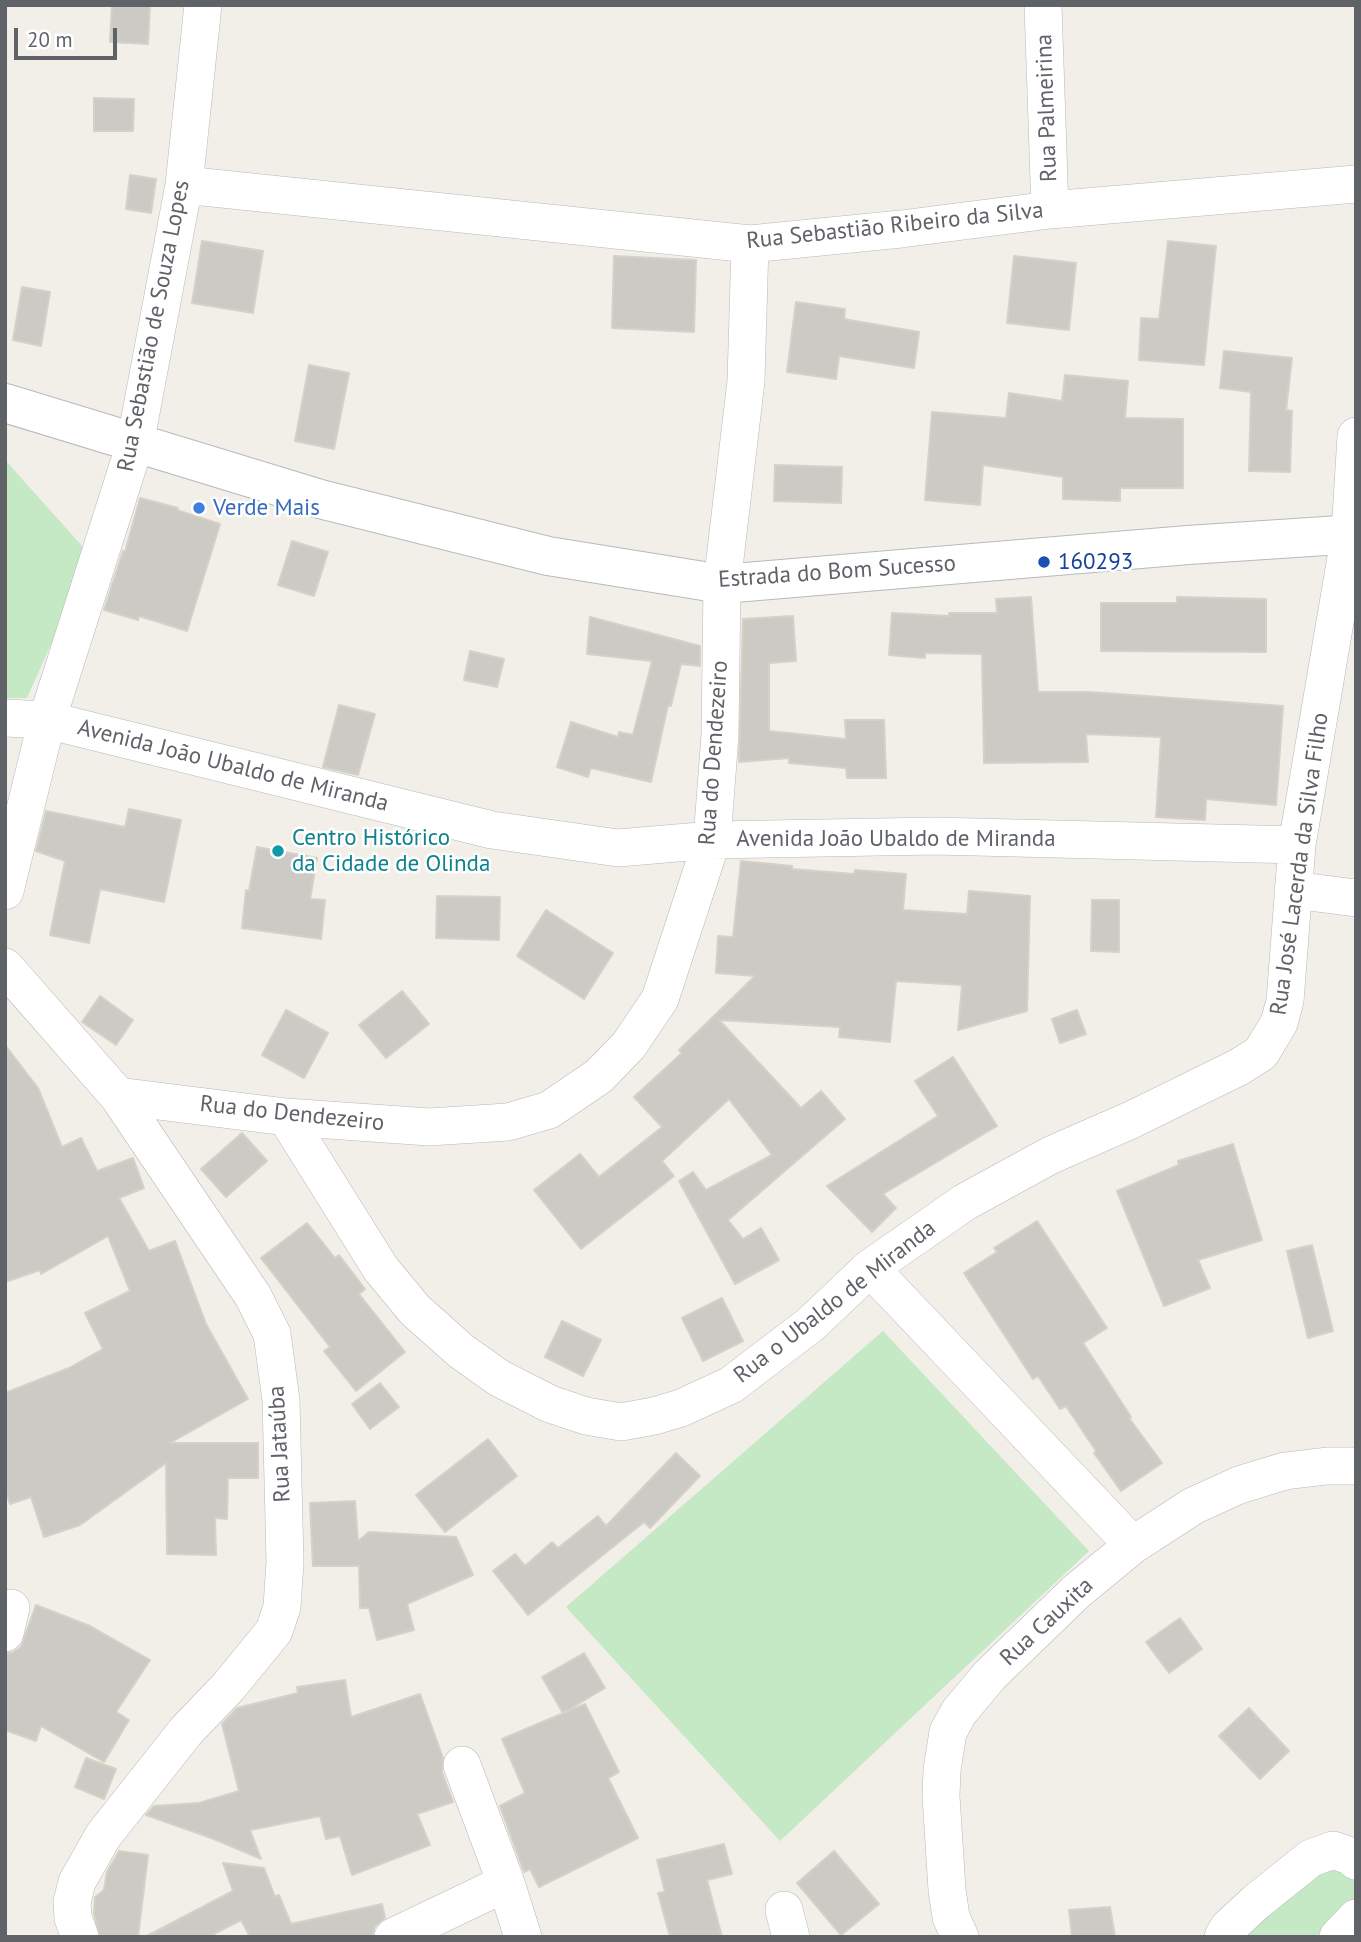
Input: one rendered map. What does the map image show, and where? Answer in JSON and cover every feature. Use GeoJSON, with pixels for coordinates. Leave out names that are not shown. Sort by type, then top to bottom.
{"type":"FeatureCollection","features":[{"type":"Feature","properties":{"kind":"street","name":"Rua Sebastião de Souza Lopes"},"geometry":{"type":"LineString","coordinates":[[5,891],[47,720],[135,444],[184,185],[203,5]]}},
{"type":"Feature","properties":{"kind":"street","name":"Rua Palmeirina"},"geometry":{"type":"LineString","coordinates":[[1043,5],[1050,210]]}},
{"type":"Feature","properties":{"kind":"street","name":"Rua Sebastião Ribeiro da Silva"},"geometry":{"type":"LineString","coordinates":[[184,185],[750,244],[1050,210],[1356,184]]}},
{"type":"Feature","properties":{"kind":"street","name":"Rua do Dendezeiro"},"geometry":{"type":"LineString","coordinates":[[118,1096],[286,1117],[429,1127],[508,1122],[549,1110],[599,1076],[629,1045],[660,999],[712,840],[720,735],[722,584],[746,381],[750,244]]}},
{"type":"Feature","properties":{"kind":"street","name":"Estrada do Bom Sucesso"},"geometry":{"type":"LineString","coordinates":[[5,403],[320,499],[548,556],[722,584],[1353,534]]}},
{"type":"Feature","properties":{"kind":"street","name":"Rua José Lacerda da Silva Filho"},"geometry":{"type":"LineString","coordinates":[[1239,1067],[1261,1053],[1279,1023],[1285,1001],[1297,845],[1353,534],[1356,436]]}},
{"type":"Feature","properties":{"kind":"street","name":"Avenida João Ubaldo de Miranda"},"geometry":{"type":"LineString","coordinates":[[5,718],[47,720],[492,830],[618,848],[712,840],[935,836],[1297,845]]}},
{"type":"Feature","properties":{"kind":"street"},"geometry":{"type":"LineString","coordinates":[[1293,890],[1356,898]]}},
{"type":"Feature","properties":{"kind":"street","name":"Rua Jataúba"},"geometry":{"type":"LineString","coordinates":[[5,967],[118,1096],[253,1296],[272,1334],[281,1400],[285,1562],[282,1606],[274,1631],[186,1731],[103,1836],[77,1882],[72,1902],[73,1918],[80,1937]]}},
{"type":"Feature","properties":{"kind":"street","name":"Rua o Ubaldo de Miranda"},"geometry":{"type":"LineString","coordinates":[[286,1117],[381,1269],[415,1310],[461,1351],[499,1378],[550,1404],[586,1416],[621,1422],[681,1408],[731,1385],[811,1324],[870,1268],[965,1202],[1051,1155],[1131,1120],[1239,1067]]}},
{"type":"Feature","properties":{"kind":"street"},"geometry":{"type":"LineString","coordinates":[[870,1268],[1133,1545]]}},
{"type":"Feature","properties":{"kind":"street","name":"Rua Cauxita"},"geometry":{"type":"LineString","coordinates":[[960,1937],[951,1917],[947,1890],[942,1770],[948,1732],[959,1712],[1019,1646],[1077,1591],[1133,1545],[1194,1506],[1239,1485],[1285,1471],[1356,1466]]}},
{"type":"Feature","properties":{"kind":"street"},"geometry":{"type":"LineString","coordinates":[[462,1765],[523,1937]]}},
{"type":"Feature","properties":{"kind":"street"},"geometry":{"type":"LineString","coordinates":[[1223,1937],[1228,1928],[1256,1902],[1311,1858],[1333,1850],[1356,1861]]}},
{"type":"Feature","properties":{"kind":"street"},"geometry":{"type":"LineString","coordinates":[[393,1937],[506,1883]]}},
{"type":"Feature","properties":{"kind":"street"},"geometry":{"type":"LineString","coordinates":[[1338,1937],[1356,1918]]}},
{"type":"Feature","properties":{"kind":"green space"},"geometry":{"type":"Polygon","coordinates":[[[5,441],[6,461],[83,547],[59,626],[27,698],[5,698],[5,441]]]}},
{"type":"Feature","properties":{"kind":"green space"},"geometry":{"type":"Polygon","coordinates":[[[883,1331],[1089,1551],[780,1841],[566,1607],[883,1331]]]}},
{"type":"Feature","properties":{"kind":"green space"},"geometry":{"type":"Polygon","coordinates":[[[1327,1859],[1356,1871],[1356,1901],[1315,1937],[1238,1937],[1327,1859]]]}},
{"type":"Feature","properties":{"kind":"building"},"geometry":{"type":"Polygon","coordinates":[[[112,5],[150,5],[148,44],[110,42],[112,5]]]}},
{"type":"Feature","properties":{"kind":"building"},"geometry":{"type":"Polygon","coordinates":[[[94,98],[134,99],[133,131],[94,131],[94,98]]]}},
{"type":"Feature","properties":{"kind":"building"},"geometry":{"type":"Polygon","coordinates":[[[130,175],[156,179],[151,213],[126,209],[130,175]]]}},
{"type":"Feature","properties":{"kind":"building"},"geometry":{"type":"Polygon","coordinates":[[[202,241],[263,251],[253,313],[192,303],[202,241]]]}},
{"type":"Feature","properties":{"kind":"building"},"geometry":{"type":"Polygon","coordinates":[[[1168,241],[1216,246],[1204,365],[1139,360],[1141,318],[1159,319],[1168,241]]]}},
{"type":"Feature","properties":{"kind":"building"},"geometry":{"type":"Polygon","coordinates":[[[614,256],[696,260],[694,332],[612,328],[614,256]]]}},
{"type":"Feature","properties":{"kind":"building"},"geometry":{"type":"Polygon","coordinates":[[[1014,256],[1076,263],[1069,330],[1007,323],[1014,256]]]}},
{"type":"Feature","properties":{"kind":"building"},"geometry":{"type":"Polygon","coordinates":[[[22,287],[50,292],[41,346],[13,340],[22,287]]]}},
{"type":"Feature","properties":{"kind":"building"},"geometry":{"type":"Polygon","coordinates":[[[796,302],[845,309],[844,319],[919,332],[914,368],[839,356],[836,379],[787,372],[796,302]]]}},
{"type":"Feature","properties":{"kind":"building"},"geometry":{"type":"Polygon","coordinates":[[[1224,351],[1292,358],[1286,410],[1292,411],[1290,472],[1249,471],[1251,392],[1220,388],[1224,351]]]}},
{"type":"Feature","properties":{"kind":"building"},"geometry":{"type":"Polygon","coordinates":[[[309,365],[349,373],[334,449],[295,441],[309,365]]]}},
{"type":"Feature","properties":{"kind":"building"},"geometry":{"type":"Polygon","coordinates":[[[1065,375],[1128,381],[1125,418],[1183,419],[1183,488],[1120,488],[1120,501],[1063,499],[1063,477],[983,465],[980,505],[925,500],[932,412],[1006,418],[1009,393],[1062,401],[1065,375]]]}},
{"type":"Feature","properties":{"kind":"building"},"geometry":{"type":"Polygon","coordinates":[[[775,465],[842,467],[841,503],[774,501],[775,465]]]}},
{"type":"Feature","properties":{"kind":"building"},"geometry":{"type":"Polygon","coordinates":[[[140,498],[178,508],[177,510],[220,524],[187,631],[139,616],[138,620],[104,610],[123,551],[125,552],[140,498]]]}},
{"type":"Feature","properties":{"kind":"building"},"geometry":{"type":"Polygon","coordinates":[[[292,541],[328,552],[314,596],[278,585],[292,541]]]}},
{"type":"Feature","properties":{"kind":"building"},"geometry":{"type":"Polygon","coordinates":[[[1031,597],[1038,692],[1090,692],[1283,706],[1276,805],[1206,799],[1205,820],[1156,817],[1161,737],[1086,734],[1088,762],[984,763],[982,654],[925,653],[925,658],[889,655],[892,613],[949,616],[949,613],[997,613],[996,599],[1031,597]]]}},
{"type":"Feature","properties":{"kind":"building"},"geometry":{"type":"Polygon","coordinates":[[[1177,597],[1266,599],[1266,652],[1101,651],[1101,603],[1177,603],[1177,597]]]}},
{"type":"Feature","properties":{"kind":"building"},"geometry":{"type":"Polygon","coordinates":[[[793,616],[796,661],[769,663],[769,731],[846,739],[845,720],[884,720],[886,778],[847,778],[846,768],[789,763],[789,758],[739,762],[743,619],[793,616]]]}},
{"type":"Feature","properties":{"kind":"building"},"geometry":{"type":"Polygon","coordinates":[[[590,617],[700,646],[700,666],[681,664],[671,706],[668,705],[651,782],[591,768],[588,777],[557,767],[571,722],[618,737],[619,732],[633,735],[652,661],[587,654],[590,617]]]}},
{"type":"Feature","properties":{"kind":"building"},"geometry":{"type":"Polygon","coordinates":[[[470,651],[504,659],[497,687],[464,680],[470,651]]]}},
{"type":"Feature","properties":{"kind":"building"},"geometry":{"type":"Polygon","coordinates":[[[339,705],[375,714],[358,775],[323,767],[339,705]]]}},
{"type":"Feature","properties":{"kind":"building"},"geometry":{"type":"Polygon","coordinates":[[[129,809],[181,820],[164,902],[100,889],[89,943],[50,935],[65,861],[36,851],[46,811],[125,827],[129,809]]]}},
{"type":"Feature","properties":{"kind":"building"},"geometry":{"type":"Polygon","coordinates":[[[257,847],[317,858],[310,899],[325,900],[321,939],[242,928],[246,890],[249,891],[257,847]]]}},
{"type":"Feature","properties":{"kind":"building"},"geometry":{"type":"Polygon","coordinates":[[[741,861],[792,866],[792,869],[854,874],[855,870],[906,874],[903,910],[967,914],[969,891],[1030,896],[1027,1011],[958,1030],[962,985],[896,981],[890,1042],[839,1037],[840,1027],[719,1020],[801,1108],[821,1091],[845,1119],[728,1220],[743,1239],[761,1228],[779,1260],[735,1284],[679,1181],[693,1172],[706,1190],[772,1155],[729,1099],[662,1161],[674,1176],[581,1249],[534,1190],[580,1154],[599,1177],[662,1127],[634,1097],[682,1053],[679,1050],[755,976],[716,973],[718,936],[733,937],[741,861]]]}},
{"type":"Feature","properties":{"kind":"building"},"geometry":{"type":"Polygon","coordinates":[[[437,896],[500,897],[499,940],[436,938],[437,896]]]}},
{"type":"Feature","properties":{"kind":"building"},"geometry":{"type":"Polygon","coordinates":[[[1092,900],[1119,900],[1119,952],[1091,951],[1092,900]]]}},
{"type":"Feature","properties":{"kind":"building"},"geometry":{"type":"Polygon","coordinates":[[[546,910],[613,953],[584,999],[517,956],[546,910]]]}},
{"type":"Feature","properties":{"kind":"building"},"geometry":{"type":"Polygon","coordinates":[[[402,991],[429,1024],[386,1058],[359,1025],[402,991]]]}},
{"type":"Feature","properties":{"kind":"building"},"geometry":{"type":"Polygon","coordinates":[[[100,996],[133,1020],[116,1045],[82,1022],[100,996]]]}},
{"type":"Feature","properties":{"kind":"building"},"geometry":{"type":"Polygon","coordinates":[[[286,1010],[328,1033],[304,1078],[262,1055],[286,1010]]]}},
{"type":"Feature","properties":{"kind":"building"},"geometry":{"type":"Polygon","coordinates":[[[1077,1010],[1086,1034],[1060,1043],[1052,1019],[1077,1010]]]}},
{"type":"Feature","properties":{"kind":"building"},"geometry":{"type":"Polygon","coordinates":[[[5,1045],[38,1088],[62,1147],[81,1138],[97,1171],[133,1158],[144,1188],[119,1198],[149,1251],[175,1241],[206,1324],[248,1399],[170,1443],[258,1443],[258,1478],[228,1478],[227,1519],[215,1518],[216,1555],[167,1554],[166,1463],[80,1525],[44,1537],[31,1497],[10,1504],[5,1490],[5,1393],[69,1368],[103,1349],[85,1313],[130,1291],[108,1236],[41,1274],[40,1270],[5,1282],[5,1045]]]}},
{"type":"Feature","properties":{"kind":"building"},"geometry":{"type":"Polygon","coordinates":[[[953,1057],[997,1126],[883,1194],[896,1208],[872,1232],[827,1186],[938,1116],[915,1081],[953,1057]]]}},
{"type":"Feature","properties":{"kind":"building"},"geometry":{"type":"Polygon","coordinates":[[[242,1133],[267,1161],[226,1197],[201,1169],[242,1133]]]}},
{"type":"Feature","properties":{"kind":"building"},"geometry":{"type":"Polygon","coordinates":[[[1233,1144],[1262,1240],[1198,1260],[1210,1288],[1164,1306],[1117,1191],[1179,1165],[1178,1161],[1233,1144]]]}},
{"type":"Feature","properties":{"kind":"building"},"geometry":{"type":"Polygon","coordinates":[[[1037,1221],[1107,1328],[1083,1343],[1131,1417],[1129,1418],[1162,1463],[1121,1491],[1066,1406],[1060,1409],[1038,1376],[1033,1379],[964,1273],[997,1252],[994,1248],[1037,1221]]]}},
{"type":"Feature","properties":{"kind":"building"},"geometry":{"type":"Polygon","coordinates":[[[307,1223],[335,1258],[339,1255],[365,1289],[359,1294],[405,1352],[356,1391],[324,1351],[330,1347],[261,1258],[307,1223]]]}},
{"type":"Feature","properties":{"kind":"building"},"geometry":{"type":"Polygon","coordinates":[[[1312,1245],[1333,1331],[1308,1338],[1287,1251],[1312,1245]]]}},
{"type":"Feature","properties":{"kind":"building"},"geometry":{"type":"Polygon","coordinates":[[[722,1298],[743,1341],[703,1361],[682,1318],[722,1298]]]}},
{"type":"Feature","properties":{"kind":"building"},"geometry":{"type":"Polygon","coordinates":[[[562,1321],[601,1340],[583,1376],[545,1357],[562,1321]]]}},
{"type":"Feature","properties":{"kind":"building"},"geometry":{"type":"Polygon","coordinates":[[[380,1383],[399,1407],[370,1429],[352,1404],[380,1383]]]}},
{"type":"Feature","properties":{"kind":"building"},"geometry":{"type":"Polygon","coordinates":[[[488,1439],[517,1476],[445,1532],[416,1495],[488,1439]]]}},
{"type":"Feature","properties":{"kind":"building"},"geometry":{"type":"Polygon","coordinates":[[[676,1453],[700,1476],[650,1528],[644,1522],[528,1615],[493,1571],[515,1554],[525,1566],[552,1542],[558,1548],[598,1516],[606,1526],[676,1453]]]}},
{"type":"Feature","properties":{"kind":"building"},"geometry":{"type":"Polygon","coordinates":[[[355,1501],[358,1541],[369,1532],[456,1537],[473,1575],[407,1604],[414,1630],[377,1640],[369,1608],[360,1608],[359,1566],[313,1566],[310,1503],[355,1501]]]}},
{"type":"Feature","properties":{"kind":"building"},"geometry":{"type":"Polygon","coordinates":[[[36,1605],[90,1626],[150,1660],[116,1712],[129,1720],[104,1762],[41,1726],[36,1741],[5,1730],[5,1653],[12,1653],[21,1647],[36,1605]]]}},
{"type":"Feature","properties":{"kind":"building"},"geometry":{"type":"Polygon","coordinates":[[[1180,1618],[1202,1649],[1169,1673],[1146,1642],[1180,1618]]]}},
{"type":"Feature","properties":{"kind":"building"},"geometry":{"type":"Polygon","coordinates":[[[584,1653],[605,1688],[563,1713],[542,1677],[584,1653]]]}},
{"type":"Feature","properties":{"kind":"building"},"geometry":{"type":"Polygon","coordinates":[[[345,1680],[351,1717],[420,1694],[443,1758],[442,1772],[453,1802],[417,1814],[430,1845],[352,1875],[340,1836],[326,1839],[320,1816],[250,1830],[261,1859],[146,1815],[154,1806],[199,1803],[239,1791],[222,1724],[237,1708],[298,1693],[297,1687],[345,1680]]]}},
{"type":"Feature","properties":{"kind":"building"},"geometry":{"type":"Polygon","coordinates":[[[585,1704],[619,1772],[608,1778],[638,1838],[539,1887],[530,1869],[524,1872],[500,1806],[525,1793],[502,1739],[585,1704]]]}},
{"type":"Feature","properties":{"kind":"building"},"geometry":{"type":"Polygon","coordinates":[[[1249,1708],[1289,1751],[1260,1779],[1219,1736],[1249,1708]]]}},
{"type":"Feature","properties":{"kind":"building"},"geometry":{"type":"Polygon","coordinates":[[[86,1758],[116,1769],[104,1799],[75,1787],[86,1758]]]}},
{"type":"Feature","properties":{"kind":"building"},"geometry":{"type":"Polygon","coordinates":[[[724,1844],[732,1874],[707,1880],[722,1937],[670,1937],[658,1893],[665,1892],[657,1860],[724,1844]]]}},
{"type":"Feature","properties":{"kind":"building"},"geometry":{"type":"Polygon","coordinates":[[[119,1851],[148,1855],[138,1937],[100,1937],[94,1914],[95,1897],[104,1890],[107,1872],[119,1851]]]}},
{"type":"Feature","properties":{"kind":"building"},"geometry":{"type":"Polygon","coordinates":[[[834,1851],[879,1904],[841,1935],[797,1883],[834,1851]]]}},
{"type":"Feature","properties":{"kind":"building"},"geometry":{"type":"Polygon","coordinates":[[[223,1863],[264,1868],[275,1897],[279,1895],[291,1924],[382,1904],[385,1918],[375,1926],[372,1937],[250,1937],[241,1920],[208,1937],[145,1937],[233,1891],[223,1863]]]}},
{"type":"Feature","properties":{"kind":"building"},"geometry":{"type":"Polygon","coordinates":[[[1110,1907],[1115,1937],[1072,1937],[1069,1910],[1110,1907]]]}},
{"type":"Feature","properties":{"kind":"place","name":"Verde Mais"},"geometry":{"type":"Point","coordinates":[199,508]}},
{"type":"Feature","properties":{"kind":"place","name":"160293"},"geometry":{"type":"Point","coordinates":[1044,562]}},
{"type":"Feature","properties":{"kind":"place","name":"Centro Histórico da Cidade de Olinda"},"geometry":{"type":"Point","coordinates":[278,851]}}]}
